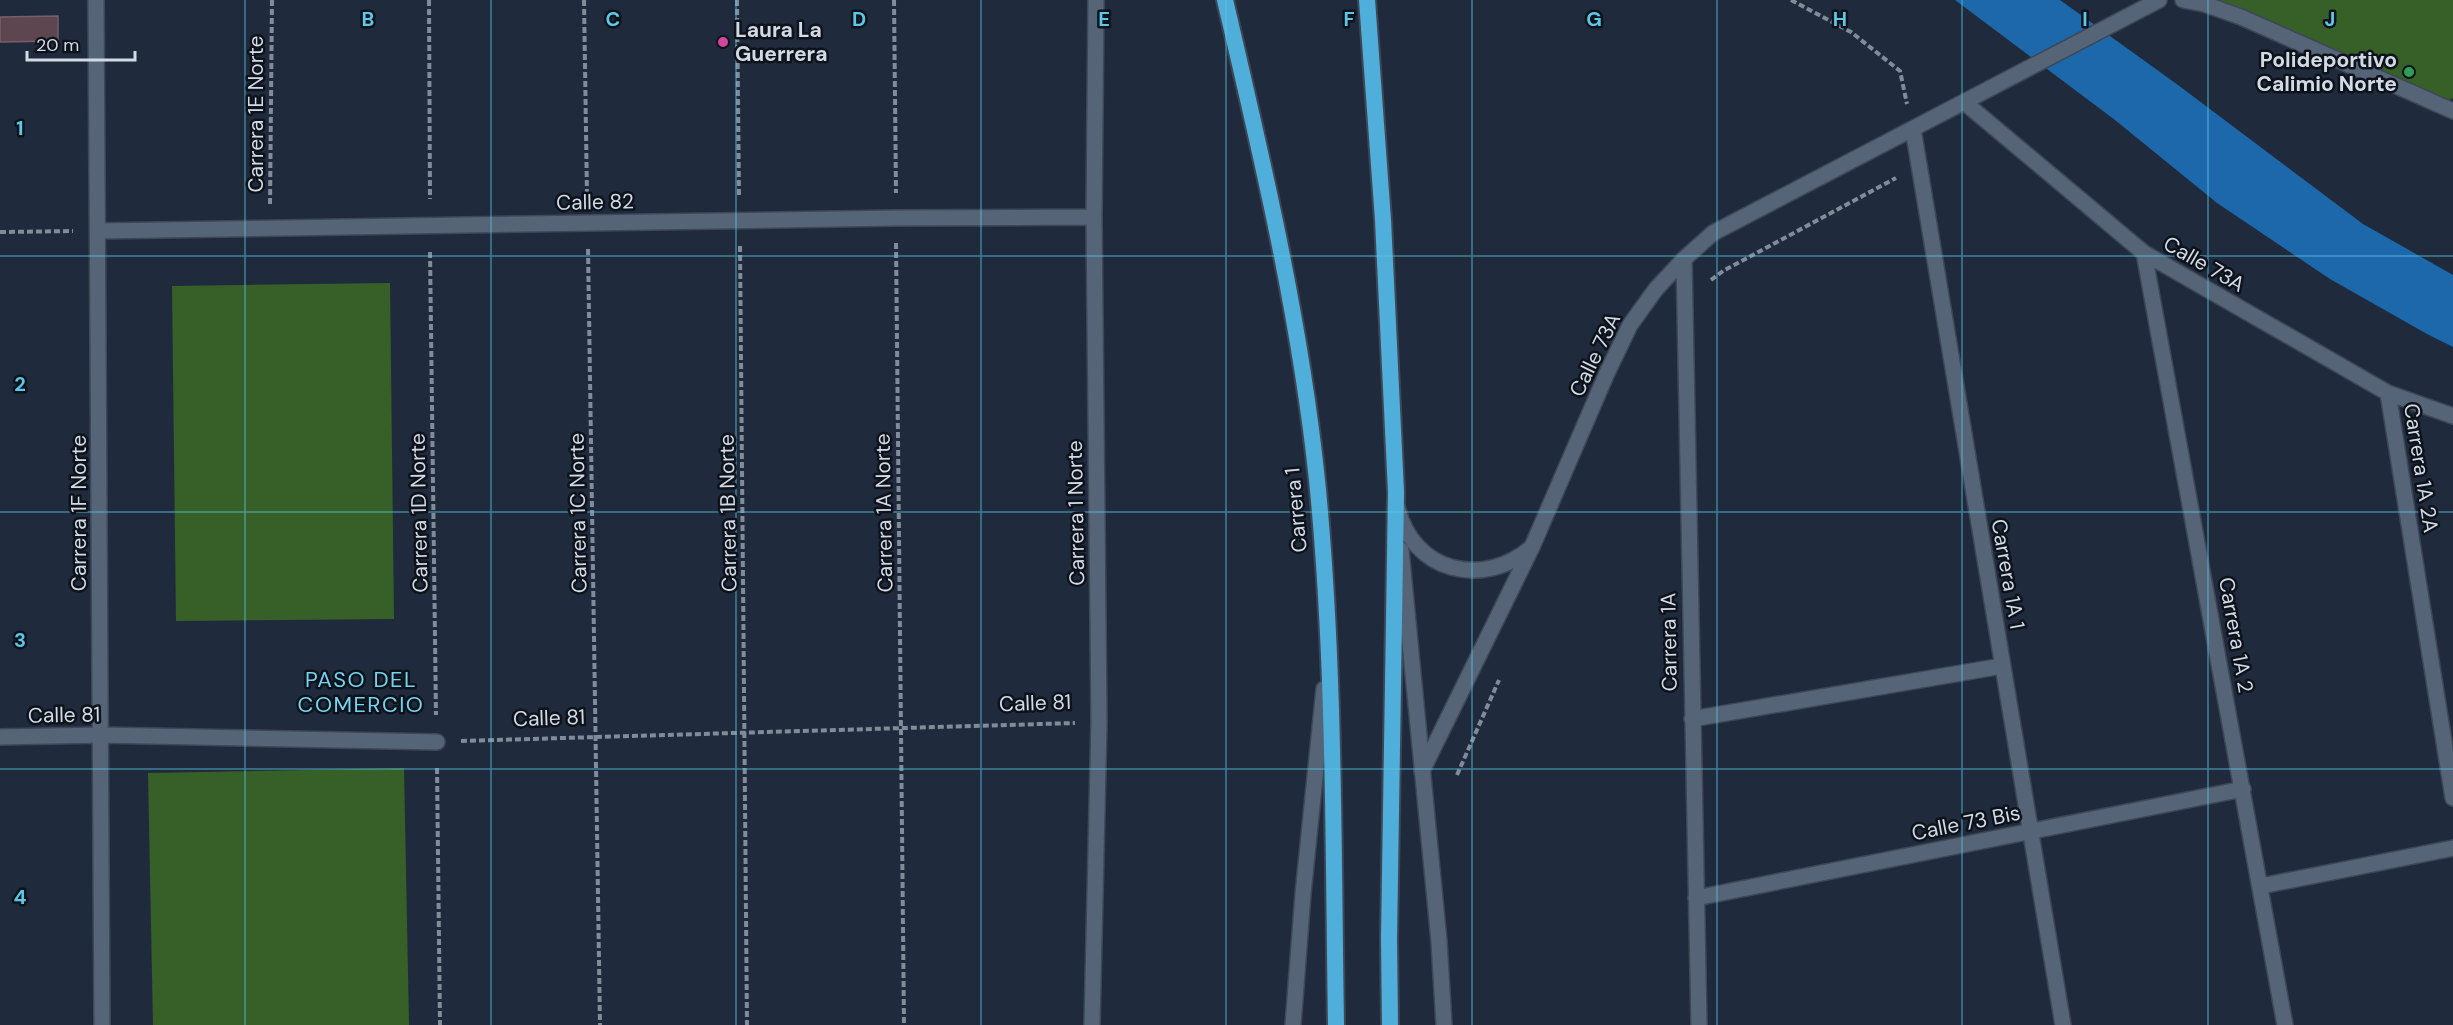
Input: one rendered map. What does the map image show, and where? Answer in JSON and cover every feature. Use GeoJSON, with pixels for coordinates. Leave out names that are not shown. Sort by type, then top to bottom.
{"type":"FeatureCollection","features":[{"type":"Feature","properties":{"kind":"highway","name":"Carrera 1"},"geometry":{"type":"LineString","coordinates":[[1225,0],[1292,303],[1317,478],[1329,641],[1336,1025]]}},
{"type":"Feature","properties":{"kind":"highway"},"geometry":{"type":"LineString","coordinates":[[1367,0],[1383,220],[1396,492],[1389,939],[1390,1025]]}},
{"type":"Feature","properties":{"kind":"street","name":"Carrera 1F Norte"},"geometry":{"type":"LineString","coordinates":[[96,0],[102,1025]]}},
{"type":"Feature","properties":{"kind":"street","name":"Carrera 1 Norte"},"geometry":{"type":"LineString","coordinates":[[1092,1025],[1099,722],[1094,217],[1096,0]]}},
{"type":"Feature","properties":{"kind":"street","name":"Calle 73A"},"geometry":{"type":"LineString","coordinates":[[1422,771],[1532,547],[1630,325],[1656,289],[1684,259],[1713,233],[2159,0]]}},
{"type":"Feature","properties":{"kind":"street"},"geometry":{"type":"LineString","coordinates":[[2183,0],[2204,4],[2241,17],[2453,111]]}},
{"type":"Feature","properties":{"kind":"street"},"geometry":{"type":"LineString","coordinates":[[2438,105],[2453,98]]}},
{"type":"Feature","properties":{"kind":"street","name":"Calle 73A"},"geometry":{"type":"LineString","coordinates":[[1964,102],[2144,253],[2388,393],[2453,416]]}},
{"type":"Feature","properties":{"kind":"street","name":"Carrera 1A 1"},"geometry":{"type":"LineString","coordinates":[[1913,129],[2063,1025]]}},
{"type":"Feature","properties":{"kind":"street","name":"Calle 82"},"geometry":{"type":"LineString","coordinates":[[98,231],[740,220],[1094,217]]}},
{"type":"Feature","properties":{"kind":"street","name":"Carrera 1A 2"},"geometry":{"type":"LineString","coordinates":[[2144,253],[2285,1025]]}},
{"type":"Feature","properties":{"kind":"street","name":"Carrera 1A"},"geometry":{"type":"LineString","coordinates":[[1684,259],[1699,1025]]}},
{"type":"Feature","properties":{"kind":"street","name":"Carrera 1A 2A"},"geometry":{"type":"LineString","coordinates":[[2388,393],[2453,798]]}},
{"type":"Feature","properties":{"kind":"street"},"geometry":{"type":"LineString","coordinates":[[1396,492],[1403,525],[1412,539],[1424,552],[1446,565],[1470,571],[1487,570],[1504,566],[1519,558],[1532,547]]}},
{"type":"Feature","properties":{"kind":"street"},"geometry":{"type":"LineString","coordinates":[[1396,492],[1439,941],[1444,1025]]}},
{"type":"Feature","properties":{"kind":"street"},"geometry":{"type":"LineString","coordinates":[[1293,1025],[1303,894],[1329,641]]}},
{"type":"Feature","properties":{"kind":"street"},"geometry":{"type":"LineString","coordinates":[[1692,719],[2002,666]]}},
{"type":"Feature","properties":{"kind":"street","name":"Calle 81"},"geometry":{"type":"LineString","coordinates":[[0,737],[101,735],[437,742]]}},
{"type":"Feature","properties":{"kind":"street","name":"Calle 73 Bis"},"geometry":{"type":"LineString","coordinates":[[1696,898],[2243,789]]}},
{"type":"Feature","properties":{"kind":"street"},"geometry":{"type":"LineString","coordinates":[[2261,886],[2453,848]]}},
{"type":"Feature","properties":{"kind":"path","name":"Carrera 1E Norte"},"geometry":{"type":"LineString","coordinates":[[270,229],[272,0]]}},
{"type":"Feature","properties":{"kind":"path","name":"Carrera 1D Norte"},"geometry":{"type":"LineString","coordinates":[[429,0],[440,1025]]}},
{"type":"Feature","properties":{"kind":"path","name":"Carrera 1C Norte"},"geometry":{"type":"LineString","coordinates":[[584,0],[600,1025]]}},
{"type":"Feature","properties":{"kind":"path","name":"Carrera 1B Norte"},"geometry":{"type":"LineString","coordinates":[[737,0],[747,1025]]}},
{"type":"Feature","properties":{"kind":"path","name":"Carrera 1A Norte"},"geometry":{"type":"LineString","coordinates":[[894,0],[904,1025]]}},
{"type":"Feature","properties":{"kind":"path"},"geometry":{"type":"LineString","coordinates":[[1791,0],[1851,32],[1900,71],[1913,129]]}},
{"type":"Feature","properties":{"kind":"path"},"geometry":{"type":"LineString","coordinates":[[1684,300],[1723,271],[1918,166]]}},
{"type":"Feature","properties":{"kind":"path"},"geometry":{"type":"LineString","coordinates":[[0,232],[98,231]]}},
{"type":"Feature","properties":{"kind":"path"},"geometry":{"type":"LineString","coordinates":[[1456,775],[1500,678]]}},
{"type":"Feature","properties":{"kind":"path","name":"Calle 81"},"geometry":{"type":"LineString","coordinates":[[437,742],[1099,722]]}},
{"type":"Feature","properties":{"kind":"green space","name":"Polideportivo Calimio Norte"},"geometry":{"type":"Polygon","coordinates":[[[2183,0],[2453,0],[2453,98],[2438,105],[2183,0]]]}},
{"type":"Feature","properties":{"kind":"green space"},"geometry":{"type":"Polygon","coordinates":[[[390,283],[394,619],[176,621],[172,286],[390,283]]]}},
{"type":"Feature","properties":{"kind":"green space"},"geometry":{"type":"Polygon","coordinates":[[[404,768],[409,1025],[153,1025],[148,773],[404,768]]]}},
{"type":"Feature","properties":{"kind":"water"},"geometry":{"type":"Polygon","coordinates":[[[1955,0],[2060,0],[2363,224],[2453,275],[2453,347],[2330,279],[2217,203],[2115,120],[1955,0]]]}},
{"type":"Feature","properties":{"kind":"building"},"geometry":{"type":"Polygon","coordinates":[[[58,16],[58,41],[0,42],[0,17],[58,16]]]}},
{"type":"Feature","properties":{"kind":"place","name":"Laura La Guerrera"},"geometry":{"type":"Point","coordinates":[723,42]}},
{"type":"Feature","properties":{"kind":"place","name":"Polideportivo Calimio Norte"},"geometry":{"type":"Point","coordinates":[2409,72]}},
{"type":"Feature","properties":{"kind":"district","name":"PASO DEL COMERCIO"},"geometry":{"type":"Point","coordinates":[361,692]}}]}
